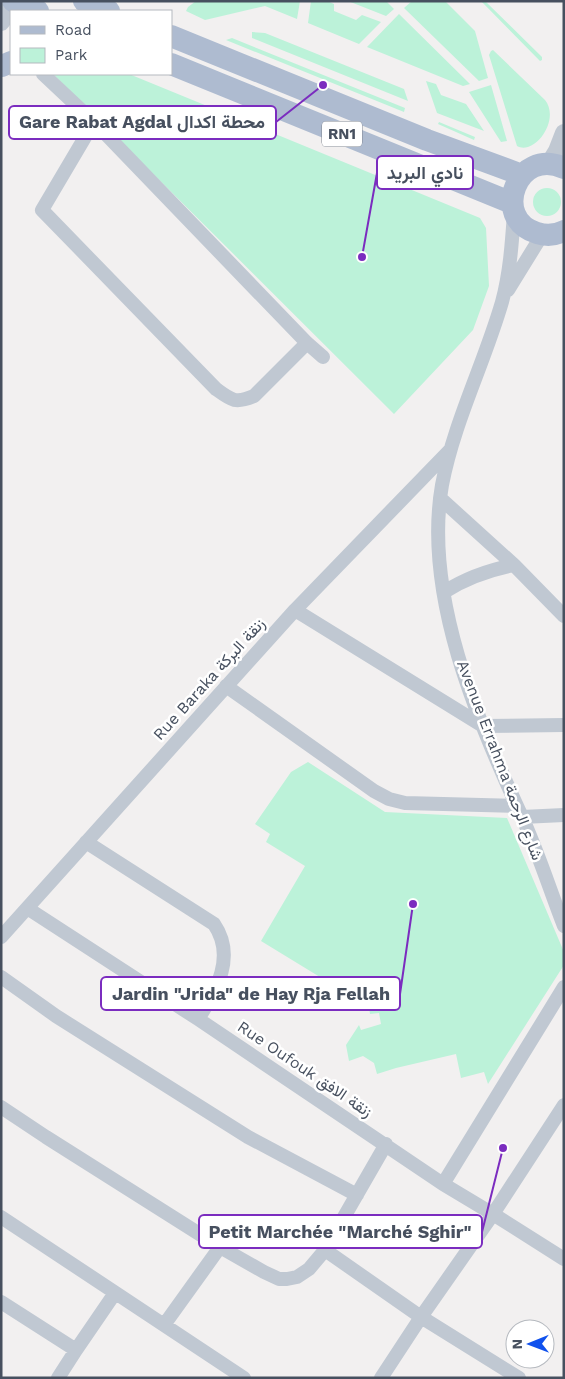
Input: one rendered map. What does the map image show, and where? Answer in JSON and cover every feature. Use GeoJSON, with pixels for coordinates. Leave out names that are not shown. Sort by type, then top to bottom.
{"type":"FeatureCollection","features":[{"type":"Feature","properties":{"kind":"main road"},"geometry":{"type":"LineString","coordinates":[[84,1],[106,10]]}},
{"type":"Feature","properties":{"kind":"main road"},"geometry":{"type":"LineString","coordinates":[[14,2],[34,10]]}},
{"type":"Feature","properties":{"kind":"main road","name":"RN1"},"geometry":{"type":"LineString","coordinates":[[172,36],[427,140],[522,175]]}},
{"type":"Feature","properties":{"kind":"main road","name":"RN1"},"geometry":{"type":"LineString","coordinates":[[172,64],[513,208],[522,225],[535,233],[553,233]]}},
{"type":"Feature","properties":{"kind":"main road"},"geometry":{"type":"LineString","coordinates":[[513,208],[515,185],[522,175],[532,168],[556,166]]}},
{"type":"Feature","properties":{"kind":"street"},"geometry":{"type":"LineString","coordinates":[[1,22],[14,2]]}},
{"type":"Feature","properties":{"kind":"street"},"geometry":{"type":"LineString","coordinates":[[44,75],[94,122],[307,344],[323,357]]}},
{"type":"Feature","properties":{"kind":"street"},"geometry":{"type":"LineString","coordinates":[[94,122],[42,210],[216,389],[232,400],[243,401],[254,396],[307,344]]}},
{"type":"Feature","properties":{"kind":"street"},"geometry":{"type":"LineString","coordinates":[[556,166],[557,151],[564,133]]}},
{"type":"Feature","properties":{"kind":"street","name":"Avenue Errahma شارع الرحمة"},"geometry":{"type":"LineString","coordinates":[[513,208],[510,257],[502,302],[450,451],[440,498],[439,543],[444,592],[464,676],[564,926]]}},
{"type":"Feature","properties":{"kind":"street","name":"Avenue Errahma شارع الرحمة"},"geometry":{"type":"LineString","coordinates":[[502,302],[521,267],[553,233]]}},
{"type":"Feature","properties":{"kind":"street","name":"Rue Baraka زنقة البركة"},"geometry":{"type":"LineString","coordinates":[[1,937],[295,610],[450,451]]}},
{"type":"Feature","properties":{"kind":"street"},"geometry":{"type":"LineString","coordinates":[[440,498],[514,565],[564,616]]}},
{"type":"Feature","properties":{"kind":"street"},"geometry":{"type":"LineString","coordinates":[[444,592],[476,574],[514,565]]}},
{"type":"Feature","properties":{"kind":"street"},"geometry":{"type":"LineString","coordinates":[[295,610],[483,726],[564,725]]}},
{"type":"Feature","properties":{"kind":"street"},"geometry":{"type":"LineString","coordinates":[[226,686],[374,791],[389,799],[406,803],[564,815]]}},
{"type":"Feature","properties":{"kind":"street"},"geometry":{"type":"LineString","coordinates":[[86,842],[214,924],[220,933],[225,948],[223,966],[212,997],[198,1019]]}},
{"type":"Feature","properties":{"kind":"street","name":"Rue Oufouk زنقة الافق"},"geometry":{"type":"LineString","coordinates":[[27,908],[198,1019],[443,1184],[564,1259]]}},
{"type":"Feature","properties":{"kind":"street"},"geometry":{"type":"LineString","coordinates":[[1,977],[56,1016],[248,1137],[357,1195]]}},
{"type":"Feature","properties":{"kind":"street"},"geometry":{"type":"LineString","coordinates":[[443,1184],[564,987]]}},
{"type":"Feature","properties":{"kind":"street"},"geometry":{"type":"LineString","coordinates":[[381,1378],[421,1316],[493,1214],[564,1105]]}},
{"type":"Feature","properties":{"kind":"street"},"geometry":{"type":"LineString","coordinates":[[1,1107],[220,1247],[278,1279],[287,1280],[297,1277],[309,1269],[325,1250],[386,1144]]}},
{"type":"Feature","properties":{"kind":"street"},"geometry":{"type":"LineString","coordinates":[[1,1217],[244,1378]]}},
{"type":"Feature","properties":{"kind":"street"},"geometry":{"type":"LineString","coordinates":[[164,1325],[220,1247]]}},
{"type":"Feature","properties":{"kind":"street"},"geometry":{"type":"LineString","coordinates":[[325,1250],[421,1316],[519,1378]]}},
{"type":"Feature","properties":{"kind":"street"},"geometry":{"type":"LineString","coordinates":[[58,1378],[115,1293]]}},
{"type":"Feature","properties":{"kind":"street"},"geometry":{"type":"LineString","coordinates":[[1,1302],[76,1350]]}},
{"type":"Feature","properties":{"kind":"green space"},"geometry":{"type":"Polygon","coordinates":[[[196,1],[300,1],[297,19],[265,6],[205,20],[186,11],[196,1]]]}},
{"type":"Feature","properties":{"kind":"green space"},"geometry":{"type":"Polygon","coordinates":[[[311,1],[327,1],[334,4],[334,11],[356,20],[362,15],[381,22],[359,44],[308,23],[311,1]]]}},
{"type":"Feature","properties":{"kind":"green space"},"geometry":{"type":"Polygon","coordinates":[[[348,1],[386,1],[394,9],[386,16],[348,1]]]}},
{"type":"Feature","properties":{"kind":"green space"},"geometry":{"type":"Polygon","coordinates":[[[412,1],[445,1],[475,31],[488,78],[479,81],[404,8],[412,1]]]}},
{"type":"Feature","properties":{"kind":"green space"},"geometry":{"type":"Polygon","coordinates":[[[481,1],[485,1],[542,57],[542,60],[540,61],[481,1]]]}},
{"type":"Feature","properties":{"kind":"green space"},"geometry":{"type":"Polygon","coordinates":[[[399,14],[470,84],[463,86],[367,47],[399,14]]]}},
{"type":"Feature","properties":{"kind":"green space"},"geometry":{"type":"Polygon","coordinates":[[[252,32],[265,33],[404,89],[408,101],[252,38],[252,32]]]}},
{"type":"Feature","properties":{"kind":"green space"},"geometry":{"type":"Polygon","coordinates":[[[232,38],[405,108],[404,112],[226,40],[232,38]]]}},
{"type":"Feature","properties":{"kind":"green space"},"geometry":{"type":"Polygon","coordinates":[[[493,50],[545,100],[549,108],[548,126],[538,141],[531,146],[524,148],[517,146],[489,55],[493,50]]]}},
{"type":"Feature","properties":{"kind":"green space"},"geometry":{"type":"Polygon","coordinates":[[[54,75],[131,75],[480,218],[486,228],[489,286],[473,330],[394,414],[54,75]]]}},
{"type":"Feature","properties":{"kind":"green space"},"geometry":{"type":"Polygon","coordinates":[[[426,81],[436,84],[441,95],[466,104],[484,131],[437,113],[426,81]]]}},
{"type":"Feature","properties":{"kind":"green space"},"geometry":{"type":"Polygon","coordinates":[[[491,85],[507,141],[501,142],[469,92],[491,85]]]}},
{"type":"Feature","properties":{"kind":"green space"},"geometry":{"type":"Polygon","coordinates":[[[439,122],[475,137],[474,140],[438,124],[439,122]]]}},
{"type":"Feature","properties":{"kind":"green space"},"geometry":{"type":"Polygon","coordinates":[[[547,188],[557,192],[561,202],[557,212],[547,216],[537,212],[533,202],[537,192],[547,188]]]}},
{"type":"Feature","properties":{"kind":"green space"},"geometry":{"type":"Polygon","coordinates":[[[308,762],[385,812],[507,818],[564,952],[564,965],[488,1084],[484,1072],[461,1078],[456,1054],[377,1074],[374,1063],[363,1056],[349,1061],[346,1045],[359,1025],[361,1030],[381,1024],[379,1013],[370,1014],[369,1007],[261,941],[305,866],[266,842],[270,834],[255,824],[291,772],[308,762]]]}},
{"type":"Feature","properties":{"kind":"place","name":"Gare Rabat Agdal محطة اكدال"},"geometry":{"type":"Point","coordinates":[323,85]}},
{"type":"Feature","properties":{"kind":"place","name":"نادي البريد"},"geometry":{"type":"Point","coordinates":[362,257]}},
{"type":"Feature","properties":{"kind":"place","name":"Jardin \"Jrida\" de Hay Rja Fellah"},"geometry":{"type":"Point","coordinates":[413,904]}},
{"type":"Feature","properties":{"kind":"place","name":"Petit Marchée \"Marché Sghir\""},"geometry":{"type":"Point","coordinates":[503,1148]}}]}
